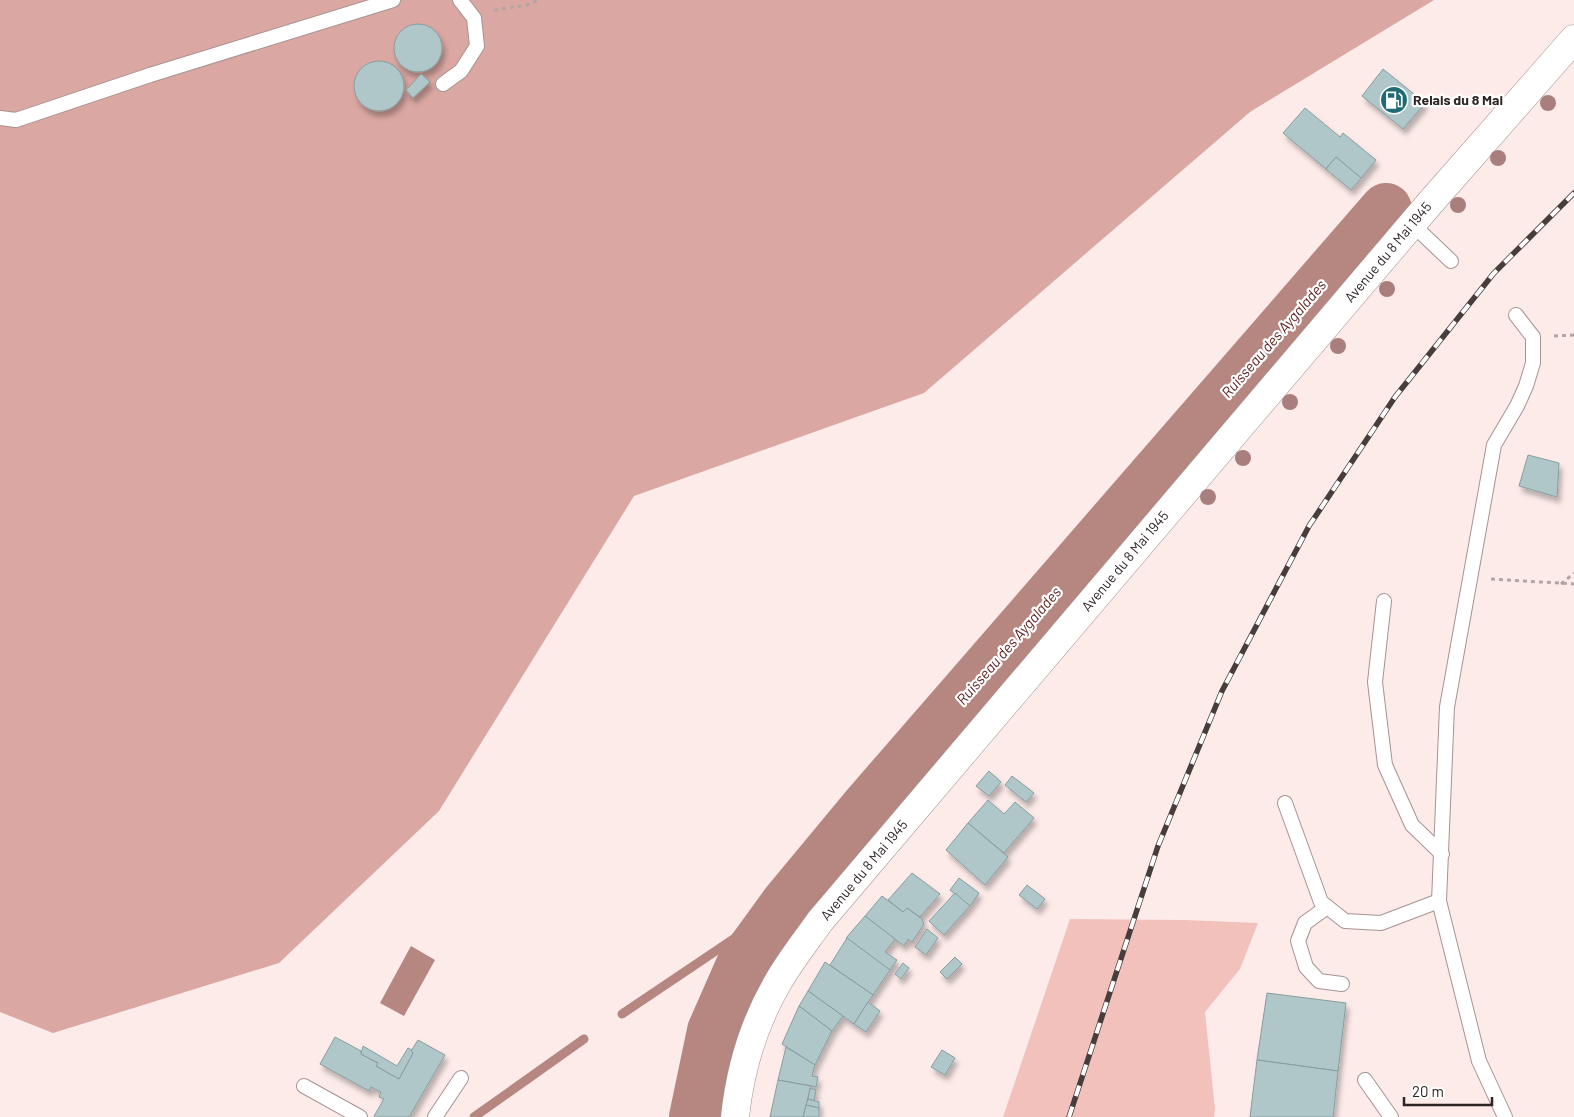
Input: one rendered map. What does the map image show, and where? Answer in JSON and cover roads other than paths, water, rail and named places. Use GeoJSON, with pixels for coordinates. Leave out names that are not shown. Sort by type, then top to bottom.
{"type":"FeatureCollection","features":[{"type":"Feature","properties":{"kind":"main road","name":"Avenue du 8 Mai 1945"},"geometry":{"type":"LineString","coordinates":[[735,1117],[747,1055],[759,1018],[779,980],[820,922],[1412,224],[1574,39]]}},
{"type":"Feature","properties":{"kind":"lane"},"geometry":{"type":"LineString","coordinates":[[0,118],[16,120],[150,75],[393,0]]}},
{"type":"Feature","properties":{"kind":"lane"},"geometry":{"type":"LineString","coordinates":[[443,84],[461,71],[476,46],[474,18],[460,0]]}},
{"type":"Feature","properties":{"kind":"lane"},"geometry":{"type":"LineString","coordinates":[[1412,224],[1451,261]]}},
{"type":"Feature","properties":{"kind":"lane"},"geometry":{"type":"LineString","coordinates":[[1505,1117],[1479,1061],[1439,901],[1447,707],[1494,445],[1517,406],[1533,363],[1533,337],[1516,315]]}},
{"type":"Feature","properties":{"kind":"lane"},"geometry":{"type":"LineString","coordinates":[[1384,601],[1375,682],[1385,765],[1412,825],[1442,854]]}},
{"type":"Feature","properties":{"kind":"lane"},"geometry":{"type":"LineString","coordinates":[[1285,803],[1321,902],[1346,921],[1381,923],[1439,901]]}},
{"type":"Feature","properties":{"kind":"lane"},"geometry":{"type":"LineString","coordinates":[[1327,907],[1304,923],[1298,941],[1306,967],[1319,981],[1342,984]]}},
{"type":"Feature","properties":{"kind":"lane"},"geometry":{"type":"LineString","coordinates":[[435,1117],[460,1078]]}},
{"type":"Feature","properties":{"kind":"lane"},"geometry":{"type":"LineString","coordinates":[[1365,1080],[1391,1117]]}},
{"type":"Feature","properties":{"kind":"lane"},"geometry":{"type":"LineString","coordinates":[[304,1086],[360,1117]]}},
{"type":"Feature","properties":{"kind":"waterway","name":"Ruisseau des Aygalades"},"geometry":{"type":"LineString","coordinates":[[695,1117],[713,1031],[742,965],[787,903],[865,809],[1386,209]]}},
{"type":"Feature","properties":{"kind":"waterway"},"geometry":{"type":"LineString","coordinates":[[622,1014],[787,903]]}},
{"type":"Feature","properties":{"kind":"waterway"},"geometry":{"type":"LineString","coordinates":[[474,1117],[584,1039]]}},
{"type":"Feature","properties":{"kind":"railway"},"geometry":{"type":"LineString","coordinates":[[1069,1117],[1158,846],[1222,691],[1309,526],[1395,397],[1494,273],[1574,193]]}},
{"type":"Feature","properties":{"kind":"place","name":"Relais du 8 Mai"},"geometry":{"type":"Point","coordinates":[1394,100]}}]}
